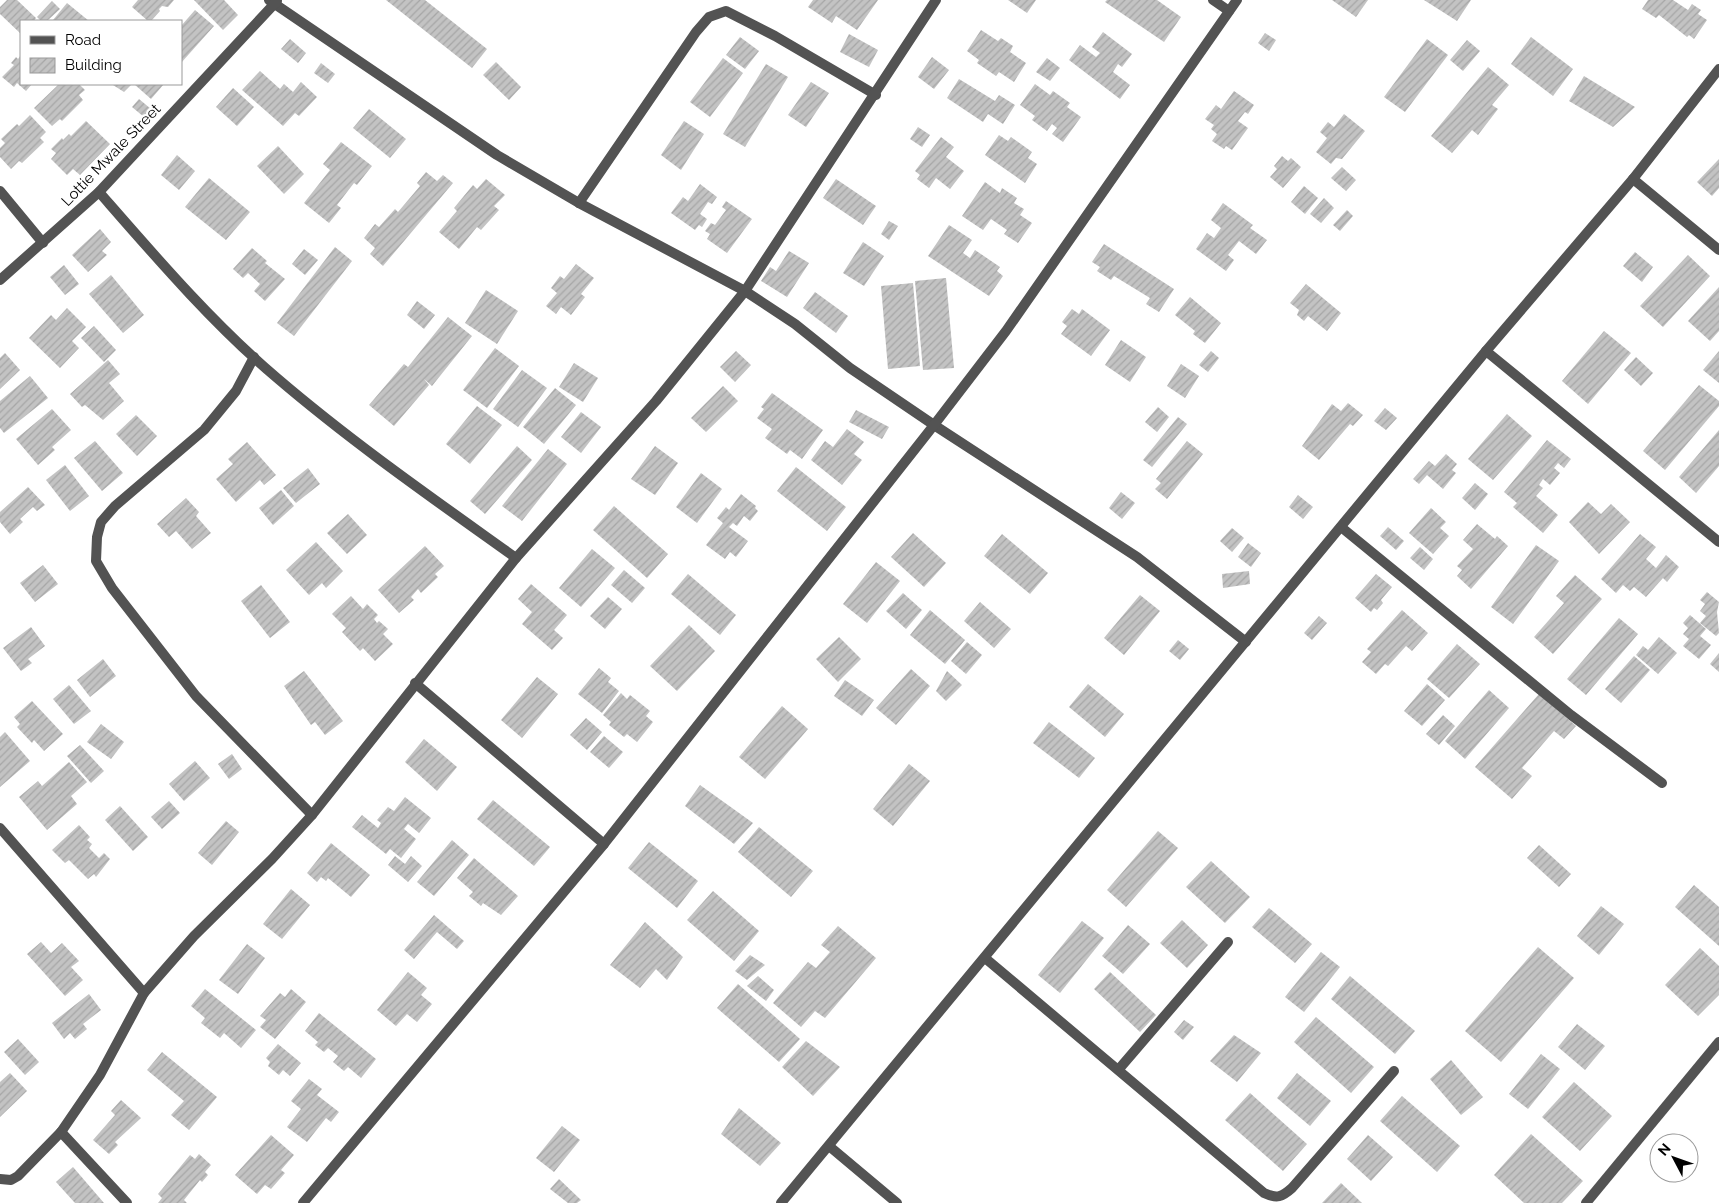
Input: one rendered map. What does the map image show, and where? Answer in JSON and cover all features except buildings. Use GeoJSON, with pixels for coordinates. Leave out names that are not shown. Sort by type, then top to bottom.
{"type":"FeatureCollection","features":[{"type":"Feature","properties":{"kind":"street"},"geometry":{"type":"LineString","coordinates":[[0,1178],[11,1180],[18,1176],[61,1132],[100,1075],[144,993],[194,936],[272,859],[312,815],[370,745],[415,683],[516,558],[656,401],[745,291],[876,95],[936,0]]}},
{"type":"Feature","properties":{"kind":"street"},"geometry":{"type":"LineString","coordinates":[[1213,0],[1229,10]]}},
{"type":"Feature","properties":{"kind":"street"},"geometry":{"type":"LineString","coordinates":[[303,1203],[604,844],[934,425],[1006,330],[1237,0]]}},
{"type":"Feature","properties":{"kind":"street"},"geometry":{"type":"LineString","coordinates":[[274,1],[497,155],[579,203],[745,291],[794,324],[850,368],[1136,557],[1246,642]]}},
{"type":"Feature","properties":{"kind":"street","name":"Lottie Mwale Street"},"geometry":{"type":"LineString","coordinates":[[0,280],[99,192],[274,1]]}},
{"type":"Feature","properties":{"kind":"street"},"geometry":{"type":"LineString","coordinates":[[579,203],[696,32],[709,17],[726,11],[775,36],[876,95]]}},
{"type":"Feature","properties":{"kind":"street"},"geometry":{"type":"LineString","coordinates":[[781,1203],[1486,351],[1633,179],[1719,69]]}},
{"type":"Feature","properties":{"kind":"street"},"geometry":{"type":"LineString","coordinates":[[1633,179],[1719,250]]}},
{"type":"Feature","properties":{"kind":"street"},"geometry":{"type":"LineString","coordinates":[[0,192],[43,243]]}},
{"type":"Feature","properties":{"kind":"street"},"geometry":{"type":"LineString","coordinates":[[99,192],[162,264],[254,357],[340,430],[516,558]]}},
{"type":"Feature","properties":{"kind":"street"},"geometry":{"type":"LineString","coordinates":[[1486,351],[1719,542]]}},
{"type":"Feature","properties":{"kind":"street"},"geometry":{"type":"LineString","coordinates":[[254,357],[236,392],[204,430],[115,506],[101,522],[97,537],[96,561],[112,588],[196,696],[312,815]]}},
{"type":"Feature","properties":{"kind":"street"},"geometry":{"type":"LineString","coordinates":[[1341,527],[1571,715],[1662,783]]}},
{"type":"Feature","properties":{"kind":"street"},"geometry":{"type":"LineString","coordinates":[[415,683],[604,844]]}},
{"type":"Feature","properties":{"kind":"street"},"geometry":{"type":"LineString","coordinates":[[0,828],[144,993]]}},
{"type":"Feature","properties":{"kind":"street"},"geometry":{"type":"LineString","coordinates":[[1119,1069],[1228,942]]}},
{"type":"Feature","properties":{"kind":"street"},"geometry":{"type":"LineString","coordinates":[[985,958],[1264,1193],[1273,1197],[1282,1196],[1292,1188],[1394,1071]]}},
{"type":"Feature","properties":{"kind":"street"},"geometry":{"type":"LineString","coordinates":[[1586,1203],[1719,1042]]}},
{"type":"Feature","properties":{"kind":"street"},"geometry":{"type":"LineString","coordinates":[[61,1132],[127,1203]]}},
{"type":"Feature","properties":{"kind":"street"},"geometry":{"type":"LineString","coordinates":[[829,1146],[897,1203]]}}]}
